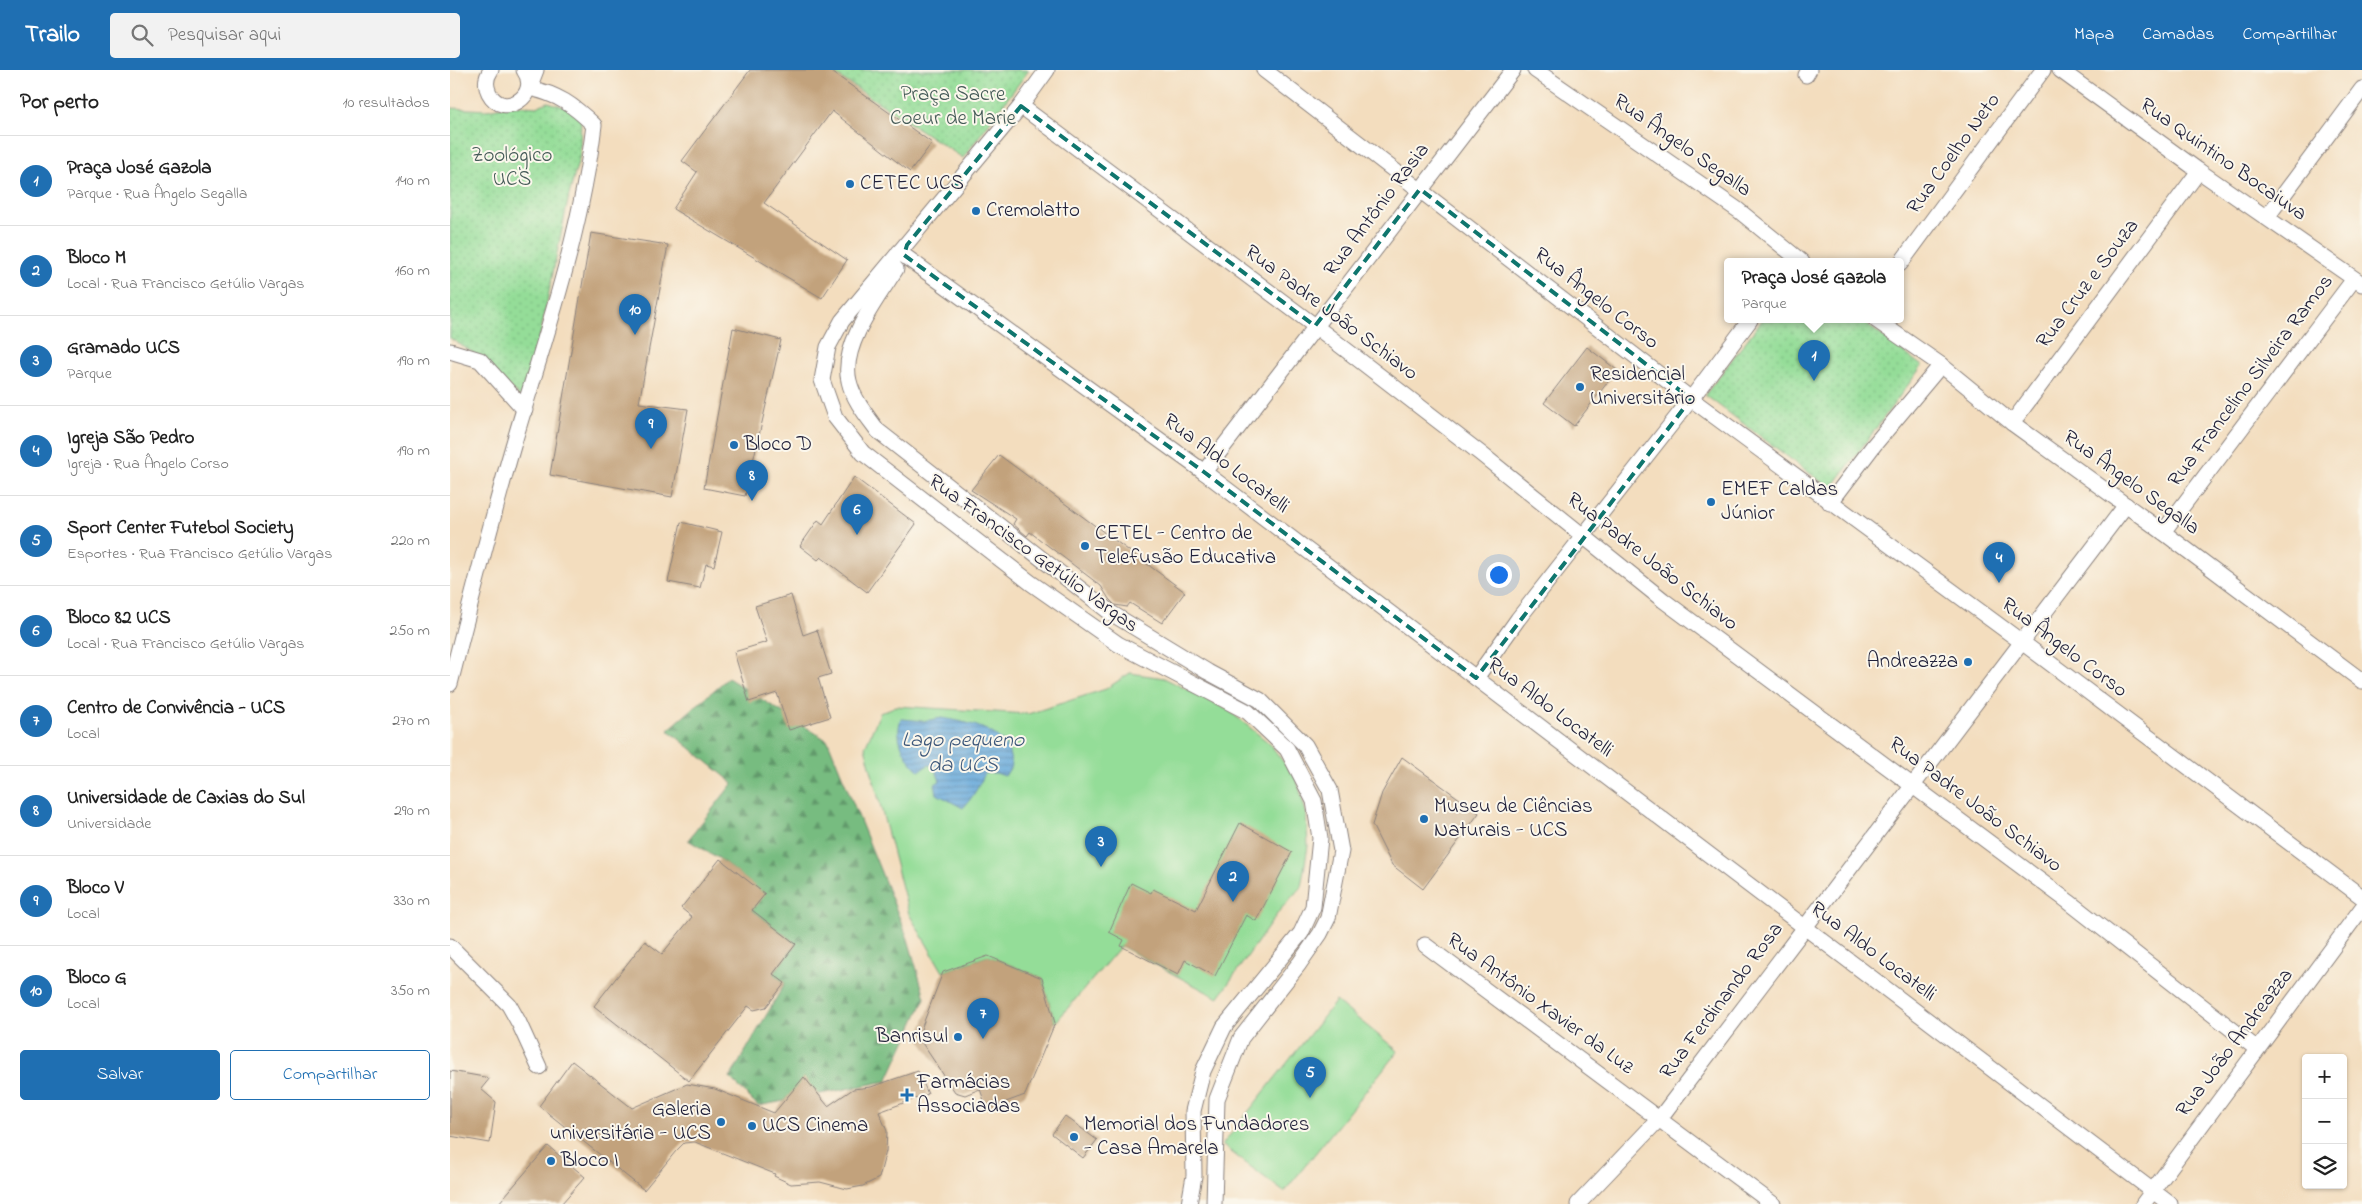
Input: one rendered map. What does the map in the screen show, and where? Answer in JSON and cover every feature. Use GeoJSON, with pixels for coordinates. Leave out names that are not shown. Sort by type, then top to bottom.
{"type":"FeatureCollection","features":[{"type":"Feature","properties":{"kind":"street"},"geometry":{"type":"LineString","coordinates":[[491,70],[486,82],[491,98],[508,105],[516,104],[526,94],[536,70]]}},
{"type":"Feature","properties":{"kind":"street"},"geometry":{"type":"LineString","coordinates":[[524,70],[529,81],[529,88]]}},
{"type":"Feature","properties":{"kind":"street"},"geometry":{"type":"LineString","coordinates":[[904,251],[1021,106],[1047,70]]}},
{"type":"Feature","properties":{"kind":"street","name":"Rua Ângelo Corso"},"geometry":{"type":"LineString","coordinates":[[1264,70],[1691,399],[2023,643],[2362,897]]}},
{"type":"Feature","properties":{"kind":"street","name":"Rua Antônio Rasia"},"geometry":{"type":"LineString","coordinates":[[1204,472],[1512,70]]}},
{"type":"Feature","properties":{"kind":"street","name":"Rua Ângelo Segalla"},"geometry":{"type":"LineString","coordinates":[[1534,70],[1738,210],[1792,258]]}},
{"type":"Feature","properties":{"kind":"street","name":"Rua Coelho Neto"},"geometry":{"type":"LineString","coordinates":[[1904,259],[2043,70]]}},
{"type":"Feature","properties":{"kind":"street","name":"Rua Quintino Bocaiuva"},"geometry":{"type":"LineString","coordinates":[[2060,70],[2199,171],[2358,281]]}},
{"type":"Feature","properties":{"kind":"street"},"geometry":{"type":"LineString","coordinates":[[450,684],[525,410],[549,332],[588,177],[594,125],[573,104],[545,92],[529,88]]}},
{"type":"Feature","properties":{"kind":"street"},"geometry":{"type":"LineString","coordinates":[[2267,217],[2362,89]]}},
{"type":"Feature","properties":{"kind":"street","name":"Rua Padre João Schiavo"},"geometry":{"type":"LineString","coordinates":[[1021,106],[1315,326],[1663,600],[2070,902],[2257,1049]]}},
{"type":"Feature","properties":{"kind":"street","name":"Rua Cruz e Souza"},"geometry":{"type":"LineString","coordinates":[[2012,423],[2199,171]]}},
{"type":"Feature","properties":{"kind":"street","name":"Rua Francisco Getúlio Vargas"},"geometry":{"type":"LineString","coordinates":[[904,251],[842,321],[828,347],[822,380],[835,417],[863,453],[1031,583],[1118,644],[1248,712],[1287,749],[1314,801],[1320,838],[1312,907],[1301,933],[1224,1027],[1203,1072],[1192,1111],[1194,1176],[1189,1204]]}},
{"type":"Feature","properties":{"kind":"street","name":"Rua Francisco Getúlio Vargas"},"geometry":{"type":"LineString","coordinates":[[904,251],[862,324],[848,360],[848,381],[862,411],[878,431],[1111,613],[1200,667],[1260,700],[1305,745],[1330,790],[1341,850],[1328,918],[1320,934],[1299,964],[1241,1038],[1217,1099],[1214,1204]]}},
{"type":"Feature","properties":{"kind":"street","name":"Rua Aldo Locatelli"},"geometry":{"type":"LineString","coordinates":[[904,251],[1204,472],[2170,1204]]}},
{"type":"Feature","properties":{"kind":"street","name":"Rua Francelino Silveira Ramos"},"geometry":{"type":"LineString","coordinates":[[2163,532],[2358,281]]}},
{"type":"Feature","properties":{"kind":"street"},"geometry":{"type":"LineString","coordinates":[[1476,678],[1582,535],[1691,399],[1748,323]]}},
{"type":"Feature","properties":{"kind":"street","name":"Rua Ângelo Segalla"},"geometry":{"type":"LineString","coordinates":[[1880,323],[1941,365],[2012,423],[2361,677]]}},
{"type":"Feature","properties":{"kind":"street"},"geometry":{"type":"LineString","coordinates":[[450,352],[480,360],[525,410]]}},
{"type":"Feature","properties":{"kind":"street"},"geometry":{"type":"LineString","coordinates":[[1830,503],[1874,445],[1941,365]]}},
{"type":"Feature","properties":{"kind":"street","name":"Rua Ferdinando Rosa"},"geometry":{"type":"LineString","coordinates":[[1578,1204],[1660,1118],[2126,506]]}},
{"type":"Feature","properties":{"kind":"street","name":"Rua João Andreazza"},"geometry":{"type":"LineString","coordinates":[[2143,1204],[2151,1190],[2362,908]]}},
{"type":"Feature","properties":{"kind":"street","name":"Rua Antônio Xavier da Luz"},"geometry":{"type":"LineString","coordinates":[[1425,945],[1660,1118],[1773,1204]]}},
{"type":"Feature","properties":{"kind":"street"},"geometry":{"type":"LineString","coordinates":[[450,946],[509,1004],[520,1023],[539,1067]]}},
{"type":"Feature","properties":{"kind":"street"},"geometry":{"type":"LineString","coordinates":[[1203,1072],[1210,1080],[1217,1099]]}},
{"type":"Feature","properties":{"kind":"highlighted area"},"geometry":{"type":"Polygon","coordinates":[[[1021,106],[1315,326],[1420,189],[1691,399],[1476,678],[1204,472],[904,255],[907,245],[1021,106]]]}},
{"type":"Feature","properties":{"kind":"green space","name":"Praça Sacre Coeur de Marie"},"geometry":{"type":"Polygon","coordinates":[[[829,70],[1029,70],[963,158],[829,70]]]}},
{"type":"Feature","properties":{"kind":"green space","name":"Zoológico UCS"},"geometry":{"type":"Polygon","coordinates":[[[548,102],[568,108],[581,117],[580,155],[569,195],[535,360],[523,400],[481,358],[450,338],[450,108],[487,110],[513,105],[536,107],[548,102]]]}},
{"type":"Feature","properties":{"kind":"green space"},"geometry":{"type":"Polygon","coordinates":[[[1760,323],[1865,323],[1922,366],[1831,489],[1705,395],[1760,323]]]}},
{"type":"Feature","properties":{"kind":"green space"},"geometry":{"type":"Polygon","coordinates":[[[1130,673],[1164,678],[1228,710],[1269,743],[1297,780],[1306,813],[1308,846],[1301,887],[1280,910],[1218,998],[1121,946],[1055,1023],[1042,978],[988,956],[943,972],[909,914],[865,747],[880,713],[896,706],[1028,714],[1106,689],[1130,673]]]}},
{"type":"Feature","properties":{"kind":"green space"},"geometry":{"type":"Polygon","coordinates":[[[728,678],[828,741],[908,939],[925,998],[887,1081],[758,1106],[730,1078],[785,983],[773,974],[796,944],[752,910],[764,894],[720,859],[688,840],[733,783],[668,730],[728,678]]]}},
{"type":"Feature","properties":{"kind":"green space"},"geometry":{"type":"Polygon","coordinates":[[[1336,1001],[1398,1051],[1284,1192],[1222,1145],[1336,1001]]]}},
{"type":"Feature","properties":{"kind":"water","name":"Lago pequeno da UCS"},"geometry":{"type":"Polygon","coordinates":[[[942,718],[979,727],[996,736],[1008,750],[1012,765],[1005,776],[996,773],[985,773],[976,791],[963,808],[937,794],[935,784],[940,781],[934,765],[928,765],[919,771],[905,754],[900,741],[899,726],[901,719],[925,721],[942,718]]]}},
{"type":"Feature","properties":{"kind":"building"},"geometry":{"type":"Polygon","coordinates":[[[750,70],[829,70],[932,143],[910,172],[832,111],[764,203],[847,260],[822,298],[673,209],[697,172],[682,161],[750,70]]]}},
{"type":"Feature","properties":{"kind":"building"},"geometry":{"type":"Polygon","coordinates":[[[591,233],[668,245],[639,403],[688,409],[672,497],[550,475],[591,233]]]}},
{"type":"Feature","properties":{"kind":"building","name":"Bloco D"},"geometry":{"type":"Polygon","coordinates":[[[733,328],[781,340],[745,496],[704,488],[733,328]]]}},
{"type":"Feature","properties":{"kind":"building","name":"Residencial Universitário"},"geometry":{"type":"Polygon","coordinates":[[[1587,347],[1617,370],[1574,426],[1544,403],[1587,347]]]}},
{"type":"Feature","properties":{"kind":"building","name":"CETEL - Centro de Telefusão Educativa"},"geometry":{"type":"Polygon","coordinates":[[[999,455],[1185,592],[1162,623],[1130,603],[1127,607],[1115,605],[1101,586],[1030,532],[1027,536],[1013,524],[1016,519],[971,490],[999,455]]]}},
{"type":"Feature","properties":{"kind":"building"},"geometry":{"type":"Polygon","coordinates":[[[854,477],[916,524],[867,592],[821,557],[818,560],[800,546],[818,520],[823,524],[854,477]]]}},
{"type":"Feature","properties":{"kind":"building"},"geometry":{"type":"Polygon","coordinates":[[[681,522],[722,532],[714,566],[706,564],[700,588],[668,582],[681,522]]]}},
{"type":"Feature","properties":{"kind":"building"},"geometry":{"type":"Polygon","coordinates":[[[791,595],[803,635],[817,630],[831,674],[818,678],[830,717],[789,730],[777,693],[749,702],[734,652],[767,642],[755,606],[791,595]]]}},
{"type":"Feature","properties":{"kind":"building","name":"Museu de Ciências Naturais - UCS"},"geometry":{"type":"Polygon","coordinates":[[[1402,757],[1479,813],[1423,889],[1392,865],[1372,825],[1382,793],[1402,757]]]}},
{"type":"Feature","properties":{"kind":"building"},"geometry":{"type":"Polygon","coordinates":[[[1240,823],[1292,852],[1256,921],[1246,915],[1215,976],[1185,960],[1178,975],[1121,946],[1124,940],[1109,932],[1131,883],[1151,893],[1153,889],[1196,910],[1240,823]]]}},
{"type":"Feature","properties":{"kind":"building"},"geometry":{"type":"Polygon","coordinates":[[[720,859],[765,894],[752,910],[796,944],[773,974],[785,983],[766,1007],[754,1010],[748,1006],[689,1081],[594,1006],[645,941],[662,954],[692,917],[681,908],[720,859]]]}},
{"type":"Feature","properties":{"kind":"building"},"geometry":{"type":"Polygon","coordinates":[[[988,956],[1042,978],[1055,1023],[1025,1095],[987,1109],[980,1089],[965,1095],[955,1092],[918,1037],[943,972],[988,956]]]}},
{"type":"Feature","properties":{"kind":"building","name":"Galeria universitária - UCS"},"geometry":{"type":"Polygon","coordinates":[[[572,1061],[632,1108],[687,1084],[715,1089],[774,1113],[804,1077],[828,1106],[853,1089],[871,1087],[918,1071],[928,1094],[879,1112],[887,1131],[886,1151],[879,1178],[863,1186],[847,1189],[820,1182],[791,1184],[774,1176],[775,1174],[695,1142],[684,1143],[644,1190],[539,1106],[572,1061]]]}},
{"type":"Feature","properties":{"kind":"building"},"geometry":{"type":"Polygon","coordinates":[[[450,1071],[490,1078],[481,1089],[496,1102],[490,1143],[450,1136],[450,1071]]]}},
{"type":"Feature","properties":{"kind":"building","name":"Memorial dos Fundadores - Casa Amarela"},"geometry":{"type":"Polygon","coordinates":[[[1065,1116],[1097,1140],[1083,1158],[1052,1134],[1065,1116]]]}},
{"type":"Feature","properties":{"kind":"building","name":"Bloco I"},"geometry":{"type":"Polygon","coordinates":[[[548,1146],[585,1177],[561,1204],[498,1204],[548,1146]]]}},
{"type":"Feature","properties":{"kind":"place","name":"CETEC UCS"},"geometry":{"type":"Point","coordinates":[850,184]}},
{"type":"Feature","properties":{"kind":"place","name":"Cremolatto"},"geometry":{"type":"Point","coordinates":[976,211]}},
{"type":"Feature","properties":{"kind":"place","name":"Bloco G"},"geometry":{"type":"Point","coordinates":[635,335]}},
{"type":"Feature","properties":{"kind":"place","name":"Praça José Gazola"},"geometry":{"type":"Point","coordinates":[1814,381]}},
{"type":"Feature","properties":{"kind":"place","name":"Residencial Universitário"},"geometry":{"type":"Point","coordinates":[1580,387]}},
{"type":"Feature","properties":{"kind":"place","name":"Bloco D"},"geometry":{"type":"Point","coordinates":[734,445]}},
{"type":"Feature","properties":{"kind":"place","name":"Bloco V"},"geometry":{"type":"Point","coordinates":[651,449]}},
{"type":"Feature","properties":{"kind":"place","name":"Universidade de Caxias do Sul"},"geometry":{"type":"Point","coordinates":[752,501]}},
{"type":"Feature","properties":{"kind":"place","name":"EMEF Caldas Júnior"},"geometry":{"type":"Point","coordinates":[1711,502]}},
{"type":"Feature","properties":{"kind":"place","name":"Bloco 82 UCS"},"geometry":{"type":"Point","coordinates":[857,535]}},
{"type":"Feature","properties":{"kind":"place","name":"CETEL - Centro de Telefusão Educativa"},"geometry":{"type":"Point","coordinates":[1085,546]}},
{"type":"Feature","properties":{"kind":"place","name":"Igreja São Pedro"},"geometry":{"type":"Point","coordinates":[1999,583]}},
{"type":"Feature","properties":{"kind":"place","name":"Andreazza"},"geometry":{"type":"Point","coordinates":[1968,662]}},
{"type":"Feature","properties":{"kind":"place","name":"Museu de Ciências Naturais - UCS"},"geometry":{"type":"Point","coordinates":[1424,819]}},
{"type":"Feature","properties":{"kind":"place","name":"Gramado UCS"},"geometry":{"type":"Point","coordinates":[1101,867]}},
{"type":"Feature","properties":{"kind":"place","name":"Bloco M"},"geometry":{"type":"Point","coordinates":[1233,902]}},
{"type":"Feature","properties":{"kind":"place","name":"Banrisul"},"geometry":{"type":"Point","coordinates":[958,1037]}},
{"type":"Feature","properties":{"kind":"place","name":"Centro de Convivência - UCS"},"geometry":{"type":"Point","coordinates":[983,1039]}},
{"type":"Feature","properties":{"kind":"place","name":"Farmácias Associadas"},"geometry":{"type":"Point","coordinates":[907,1095]}},
{"type":"Feature","properties":{"kind":"place","name":"Sport Center Futebol Society"},"geometry":{"type":"Point","coordinates":[1310,1098]}},
{"type":"Feature","properties":{"kind":"place","name":"Galeria universitária - UCS"},"geometry":{"type":"Point","coordinates":[721,1122]}},
{"type":"Feature","properties":{"kind":"place","name":"UCS Cinema"},"geometry":{"type":"Point","coordinates":[752,1126]}},
{"type":"Feature","properties":{"kind":"place","name":"Memorial dos Fundadores - Casa Amarela"},"geometry":{"type":"Point","coordinates":[1074,1137]}},
{"type":"Feature","properties":{"kind":"place","name":"Bloco I"},"geometry":{"type":"Point","coordinates":[551,1161]}}]}
